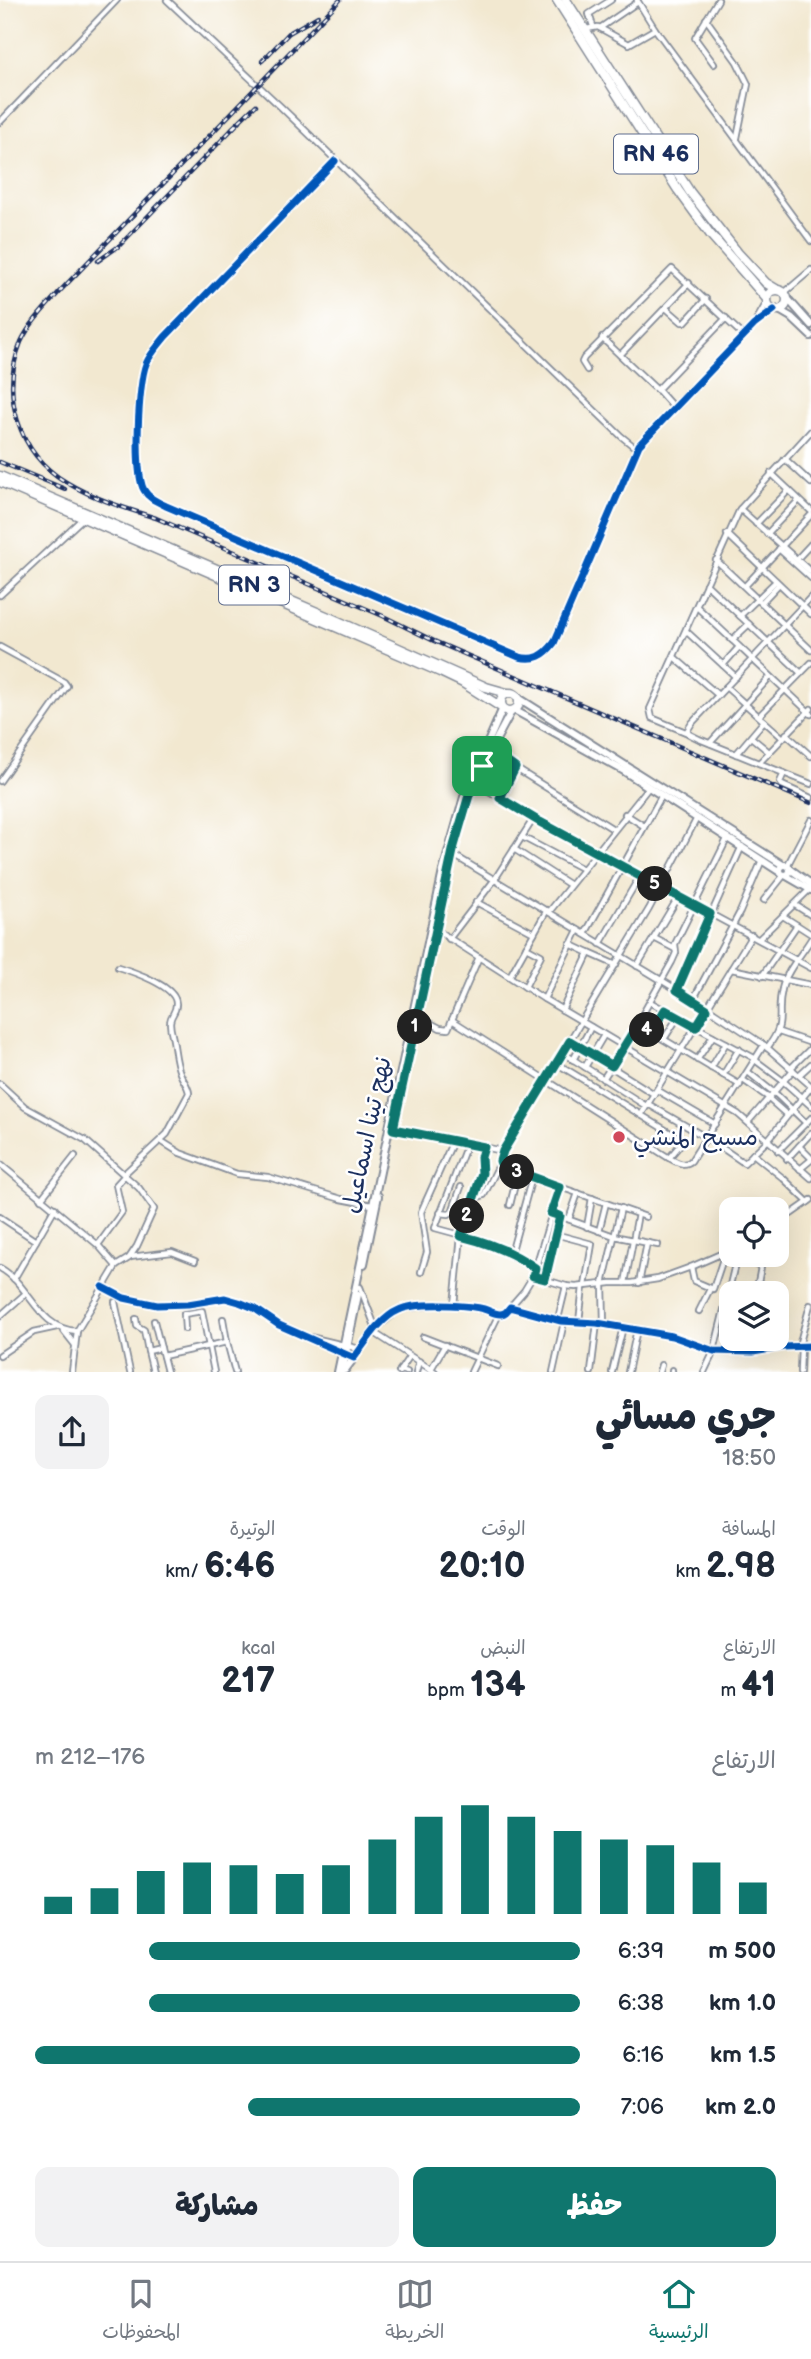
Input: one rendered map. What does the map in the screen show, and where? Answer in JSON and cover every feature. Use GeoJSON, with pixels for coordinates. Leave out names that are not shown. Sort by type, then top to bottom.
{"type":"FeatureCollection","features":[{"type":"Feature","properties":{"kind":"highway","name":"RN 46"},"geometry":{"type":"LineString","coordinates":[[557,0],[678,190],[717,243],[767,301]]}},
{"type":"Feature","properties":{"kind":"highway","name":"RN 46"},"geometry":{"type":"LineString","coordinates":[[566,0],[589,28],[701,207],[743,259],[766,283],[782,293]]}},
{"type":"Feature","properties":{"kind":"highway"},"geometry":{"type":"LineString","coordinates":[[769,293],[782,293],[785,305],[776,310],[767,301],[769,293]]}},
{"type":"Feature","properties":{"kind":"highway","name":"RN 3"},"geometry":{"type":"LineString","coordinates":[[0,477],[486,687],[507,693]]}},
{"type":"Feature","properties":{"kind":"highway","name":"RN 3"},"geometry":{"type":"LineString","coordinates":[[0,482],[440,672],[507,709]]}},
{"type":"Feature","properties":{"kind":"highway"},"geometry":{"type":"LineString","coordinates":[[507,693],[517,697],[519,703],[507,709],[501,699],[507,693]]}},
{"type":"Feature","properties":{"kind":"main road","name":"RN 46"},"geometry":{"type":"LineString","coordinates":[[782,293],[811,325]]}},
{"type":"Feature","properties":{"kind":"main road"},"geometry":{"type":"LineString","coordinates":[[776,310],[791,317],[811,336]]}},
{"type":"Feature","properties":{"kind":"main road","name":"RN 3"},"geometry":{"type":"LineString","coordinates":[[517,697],[811,887]]}},
{"type":"Feature","properties":{"kind":"main road","name":"نهج تينا اسماعيل"},"geometry":{"type":"LineString","coordinates":[[433,928],[474,782],[507,709]]}},
{"type":"Feature","properties":{"kind":"main road","name":"نهج تينا اسماعيل"},"geometry":{"type":"LineString","coordinates":[[346,1345],[393,1129],[445,862],[461,804],[497,718],[507,709]]}},
{"type":"Feature","properties":{"kind":"main road","name":"RN 3"},"geometry":{"type":"LineString","coordinates":[[507,709],[592,752],[762,859],[785,870]]}},
{"type":"Feature","properties":{"kind":"main road","name":"نهج تينا اسماعيل"},"geometry":{"type":"LineString","coordinates":[[341,1372],[348,1355],[346,1345],[372,1205],[415,1015]]}},
{"type":"Feature","properties":{"kind":"main road"},"geometry":{"type":"LineString","coordinates":[[341,1372],[348,1355]]}},
{"type":"Feature","properties":{"kind":"street"},"geometry":{"type":"LineString","coordinates":[[0,122],[117,0]]}},
{"type":"Feature","properties":{"kind":"street"},"geometry":{"type":"LineString","coordinates":[[167,0],[637,449]]}},
{"type":"Feature","properties":{"kind":"street"},"geometry":{"type":"LineString","coordinates":[[611,0],[589,13],[589,28],[600,28],[629,44],[655,29]]}},
{"type":"Feature","properties":{"kind":"street"},"geometry":{"type":"LineString","coordinates":[[714,64],[695,38],[718,0]]}},
{"type":"Feature","properties":{"kind":"street"},"geometry":{"type":"LineString","coordinates":[[600,28],[637,1],[811,241]]}},
{"type":"Feature","properties":{"kind":"street"},"geometry":{"type":"LineString","coordinates":[[706,19],[737,62],[748,84],[737,139]]}},
{"type":"Feature","properties":{"kind":"street"},"geometry":{"type":"LineString","coordinates":[[335,161],[149,356],[142,377],[139,435],[141,485],[153,499],[178,511],[519,657],[535,658],[546,653],[554,643],[637,449],[754,325],[776,310]]}},
{"type":"Feature","properties":{"kind":"street"},"geometry":{"type":"LineString","coordinates":[[587,370],[582,362],[584,358],[671,269],[744,336]]}},
{"type":"Feature","properties":{"kind":"street"},"geometry":{"type":"LineString","coordinates":[[782,293],[811,270]]}},
{"type":"Feature","properties":{"kind":"street"},"geometry":{"type":"LineString","coordinates":[[620,355],[689,284]]}},
{"type":"Feature","properties":{"kind":"street"},"geometry":{"type":"LineString","coordinates":[[666,308],[685,322],[706,299]]}},
{"type":"Feature","properties":{"kind":"street"},"geometry":{"type":"LineString","coordinates":[[754,325],[767,301]]}},
{"type":"Feature","properties":{"kind":"street"},"geometry":{"type":"LineString","coordinates":[[658,390],[726,318]]}},
{"type":"Feature","properties":{"kind":"street"},"geometry":{"type":"LineString","coordinates":[[602,338],[674,408]]}},
{"type":"Feature","properties":{"kind":"street"},"geometry":{"type":"LineString","coordinates":[[811,431],[740,509],[649,714],[652,718],[709,743],[811,783]]}},
{"type":"Feature","properties":{"kind":"street"},"geometry":{"type":"LineString","coordinates":[[785,459],[811,483]]}},
{"type":"Feature","properties":{"kind":"street"},"geometry":{"type":"LineString","coordinates":[[745,586],[811,513],[771,473]]}},
{"type":"Feature","properties":{"kind":"street"},"geometry":{"type":"LineString","coordinates":[[756,524],[789,490]]}},
{"type":"Feature","properties":{"kind":"street"},"geometry":{"type":"LineString","coordinates":[[767,534],[799,500]]}},
{"type":"Feature","properties":{"kind":"street"},"geometry":{"type":"LineString","coordinates":[[740,509],[811,578]]}},
{"type":"Feature","properties":{"kind":"street"},"geometry":{"type":"LineString","coordinates":[[0,595],[82,519]]}},
{"type":"Feature","properties":{"kind":"street"},"geometry":{"type":"LineString","coordinates":[[727,534],[811,614]]}},
{"type":"Feature","properties":{"kind":"street"},"geometry":{"type":"LineString","coordinates":[[796,561],[811,544]]}},
{"type":"Feature","properties":{"kind":"street"},"geometry":{"type":"LineString","coordinates":[[716,560],[811,650]]}},
{"type":"Feature","properties":{"kind":"street"},"geometry":{"type":"LineString","coordinates":[[796,561],[810,570]]}},
{"type":"Feature","properties":{"kind":"street"},"geometry":{"type":"LineString","coordinates":[[740,616],[778,583]]}},
{"type":"Feature","properties":{"kind":"street"},"geometry":{"type":"LineString","coordinates":[[706,584],[801,673]]}},
{"type":"Feature","properties":{"kind":"street"},"geometry":{"type":"LineString","coordinates":[[688,733],[692,723],[811,597]]}},
{"type":"Feature","properties":{"kind":"street"},"geometry":{"type":"LineString","coordinates":[[696,607],[810,711],[759,763]]}},
{"type":"Feature","properties":{"kind":"street"},"geometry":{"type":"LineString","coordinates":[[732,640],[749,624]]}},
{"type":"Feature","properties":{"kind":"street"},"geometry":{"type":"LineString","coordinates":[[686,631],[736,677]]}},
{"type":"Feature","properties":{"kind":"street"},"geometry":{"type":"LineString","coordinates":[[0,647],[67,686],[0,781]]}},
{"type":"Feature","properties":{"kind":"street"},"geometry":{"type":"LineString","coordinates":[[723,665],[739,647]]}},
{"type":"Feature","properties":{"kind":"street"},"geometry":{"type":"LineString","coordinates":[[674,657],[718,695]]}},
{"type":"Feature","properties":{"kind":"street"},"geometry":{"type":"LineString","coordinates":[[759,716],[811,663]]}},
{"type":"Feature","properties":{"kind":"street"},"geometry":{"type":"LineString","coordinates":[[709,743],[771,677]]}},
{"type":"Feature","properties":{"kind":"street"},"geometry":{"type":"LineString","coordinates":[[726,687],[764,721],[811,756]]}},
{"type":"Feature","properties":{"kind":"street"},"geometry":{"type":"LineString","coordinates":[[736,754],[764,721]]}},
{"type":"Feature","properties":{"kind":"street"},"geometry":{"type":"LineString","coordinates":[[751,737],[769,752]]}},
{"type":"Feature","properties":{"kind":"street"},"geometry":{"type":"LineString","coordinates":[[490,750],[613,829]]}},
{"type":"Feature","properties":{"kind":"street"},"geometry":{"type":"LineString","coordinates":[[500,798],[515,768]]}},
{"type":"Feature","properties":{"kind":"street"},"geometry":{"type":"LineString","coordinates":[[784,774],[780,782],[782,785],[811,798]]}},
{"type":"Feature","properties":{"kind":"street"},"geometry":{"type":"LineString","coordinates":[[474,782],[534,818],[811,968]]}},
{"type":"Feature","properties":{"kind":"street"},"geometry":{"type":"LineString","coordinates":[[510,976],[548,911],[649,787]]}},
{"type":"Feature","properties":{"kind":"street"},"geometry":{"type":"LineString","coordinates":[[584,934],[662,795]]}},
{"type":"Feature","properties":{"kind":"street"},"geometry":{"type":"LineString","coordinates":[[625,814],[644,826]]}},
{"type":"Feature","properties":{"kind":"street"},"geometry":{"type":"LineString","coordinates":[[472,1199],[484,1195],[503,1151],[621,956],[698,817]]}},
{"type":"Feature","properties":{"kind":"street"},"geometry":{"type":"LineString","coordinates":[[449,939],[495,879],[534,818]]}},
{"type":"Feature","properties":{"kind":"street"},"geometry":{"type":"LineString","coordinates":[[764,900],[785,870],[811,820]]}},
{"type":"Feature","properties":{"kind":"street"},"geometry":{"type":"LineString","coordinates":[[522,837],[583,869]]}},
{"type":"Feature","properties":{"kind":"street"},"geometry":{"type":"LineString","coordinates":[[603,1079],[638,1024],[676,954],[675,944],[728,837]]}},
{"type":"Feature","properties":{"kind":"street"},"geometry":{"type":"LineString","coordinates":[[677,990],[742,845]]}},
{"type":"Feature","properties":{"kind":"street"},"geometry":{"type":"LineString","coordinates":[[514,849],[570,885]]}},
{"type":"Feature","properties":{"kind":"street"},"geometry":{"type":"LineString","coordinates":[[452,854],[766,1046],[811,1085],[767,1140],[743,1163],[563,1053]]}},
{"type":"Feature","properties":{"kind":"street"},"geometry":{"type":"LineString","coordinates":[[693,1000],[733,925],[762,859]]}},
{"type":"Feature","properties":{"kind":"street"},"geometry":{"type":"LineString","coordinates":[[600,944],[640,876]]}},
{"type":"Feature","properties":{"kind":"street"},"geometry":{"type":"LineString","coordinates":[[759,939],[811,887]]}},
{"type":"Feature","properties":{"kind":"street"},"geometry":{"type":"LineString","coordinates":[[637,966],[680,896]]}},
{"type":"Feature","properties":{"kind":"street"},"geometry":{"type":"LineString","coordinates":[[476,902],[534,933]]}},
{"type":"Feature","properties":{"kind":"street"},"geometry":{"type":"LineString","coordinates":[[795,905],[811,915]]}},
{"type":"Feature","properties":{"kind":"street"},"geometry":{"type":"LineString","coordinates":[[452,1020],[669,1158],[681,1164],[690,1162],[755,1060],[779,1032],[781,992],[785,980],[811,937],[783,916]]}},
{"type":"Feature","properties":{"kind":"street"},"geometry":{"type":"LineString","coordinates":[[762,976],[797,925]]}},
{"type":"Feature","properties":{"kind":"street"},"geometry":{"type":"LineString","coordinates":[[433,928],[562,1010],[726,1107],[748,1122],[787,1159],[809,1175]]}},
{"type":"Feature","properties":{"kind":"street"},"geometry":{"type":"LineString","coordinates":[[544,999],[578,930]]}},
{"type":"Feature","properties":{"kind":"street"},"geometry":{"type":"LineString","coordinates":[[641,1115],[752,935]]}},
{"type":"Feature","properties":{"kind":"street"},"geometry":{"type":"LineString","coordinates":[[654,938],[675,949]]}},
{"type":"Feature","properties":{"kind":"street"},"geometry":{"type":"LineString","coordinates":[[570,944],[615,965]]}},
{"type":"Feature","properties":{"kind":"street"},"geometry":{"type":"LineString","coordinates":[[525,987],[541,955],[526,947]]}},
{"type":"Feature","properties":{"kind":"street"},"geometry":{"type":"LineString","coordinates":[[562,1010],[589,953]]}},
{"type":"Feature","properties":{"kind":"street"},"geometry":{"type":"LineString","coordinates":[[415,1015],[445,1030],[448,1028],[479,957]]}},
{"type":"Feature","properties":{"kind":"street"},"geometry":{"type":"LineString","coordinates":[[98,1245],[122,1212],[116,1186],[170,1130],[189,1093],[178,1067],[170,1028],[169,1018],[177,1002],[162,986],[145,976],[118,967]]}},
{"type":"Feature","properties":{"kind":"street"},"geometry":{"type":"LineString","coordinates":[[732,970],[811,985]]}},
{"type":"Feature","properties":{"kind":"street"},"geometry":{"type":"LineString","coordinates":[[650,1002],[739,1049],[783,1081],[811,1106]]}},
{"type":"Feature","properties":{"kind":"street"},"geometry":{"type":"LineString","coordinates":[[651,1032],[665,1010]]}},
{"type":"Feature","properties":{"kind":"street"},"geometry":{"type":"LineString","coordinates":[[664,1040],[678,1017]]}},
{"type":"Feature","properties":{"kind":"street"},"geometry":{"type":"LineString","coordinates":[[638,1024],[723,1075],[769,1098],[787,1115]]}},
{"type":"Feature","properties":{"kind":"street"},"geometry":{"type":"LineString","coordinates":[[573,1060],[591,1027]]}},
{"type":"Feature","properties":{"kind":"street"},"geometry":{"type":"LineString","coordinates":[[748,1122],[811,1046],[779,1032]]}},
{"type":"Feature","properties":{"kind":"street"},"geometry":{"type":"LineString","coordinates":[[585,1068],[604,1035]]}},
{"type":"Feature","properties":{"kind":"street"},"geometry":{"type":"LineString","coordinates":[[697,1059],[713,1035]]}},
{"type":"Feature","properties":{"kind":"street"},"geometry":{"type":"LineString","coordinates":[[570,1041],[715,1124]]}},
{"type":"Feature","properties":{"kind":"street"},"geometry":{"type":"LineString","coordinates":[[711,1068],[726,1042]]}},
{"type":"Feature","properties":{"kind":"street"},"geometry":{"type":"LineString","coordinates":[[723,1075],[739,1049]]}},
{"type":"Feature","properties":{"kind":"street"},"geometry":{"type":"LineString","coordinates":[[556,1063],[679,1140],[680,1145],[669,1158]]}},
{"type":"Feature","properties":{"kind":"street"},"geometry":{"type":"LineString","coordinates":[[799,1075],[811,1064]]}},
{"type":"Feature","properties":{"kind":"street"},"geometry":{"type":"LineString","coordinates":[[747,1072],[806,1123]]}},
{"type":"Feature","properties":{"kind":"street"},"geometry":{"type":"LineString","coordinates":[[0,1084],[25,1107],[85,1140],[139,1188],[154,1212],[129,1258]]}},
{"type":"Feature","properties":{"kind":"street"},"geometry":{"type":"LineString","coordinates":[[778,1151],[811,1118]]}},
{"type":"Feature","properties":{"kind":"street"},"geometry":{"type":"LineString","coordinates":[[393,1129],[503,1151]]}},
{"type":"Feature","properties":{"kind":"street"},"geometry":{"type":"LineString","coordinates":[[787,1159],[811,1133]]}},
{"type":"Feature","properties":{"kind":"street"},"geometry":{"type":"LineString","coordinates":[[161,1141],[180,1153],[237,1174],[268,1177],[341,1199],[372,1205]]}},
{"type":"Feature","properties":{"kind":"street"},"geometry":{"type":"LineString","coordinates":[[421,1272],[428,1252],[422,1212],[453,1141]]}},
{"type":"Feature","properties":{"kind":"street"},"geometry":{"type":"LineString","coordinates":[[467,1144],[436,1229],[479,1240],[535,1268]]}},
{"type":"Feature","properties":{"kind":"street"},"geometry":{"type":"LineString","coordinates":[[799,1146],[811,1159],[800,1169]]}},
{"type":"Feature","properties":{"kind":"street"},"geometry":{"type":"LineString","coordinates":[[454,1305],[461,1236],[482,1173],[481,1157],[484,1147]]}},
{"type":"Feature","properties":{"kind":"street"},"geometry":{"type":"LineString","coordinates":[[753,1154],[809,1201],[789,1215]]}},
{"type":"Feature","properties":{"kind":"street"},"geometry":{"type":"LineString","coordinates":[[41,1199],[75,1156]]}},
{"type":"Feature","properties":{"kind":"street"},"geometry":{"type":"LineString","coordinates":[[500,1163],[505,1168],[646,1217]]}},
{"type":"Feature","properties":{"kind":"street"},"geometry":{"type":"LineString","coordinates":[[0,1164],[98,1245],[116,1266]]}},
{"type":"Feature","properties":{"kind":"street"},"geometry":{"type":"LineString","coordinates":[[510,1205],[518,1172]]}},
{"type":"Feature","properties":{"kind":"street"},"geometry":{"type":"LineString","coordinates":[[510,1254],[532,1177]]}},
{"type":"Feature","properties":{"kind":"street"},"geometry":{"type":"LineString","coordinates":[[440,1213],[452,1212],[461,1187]]}},
{"type":"Feature","properties":{"kind":"street"},"geometry":{"type":"LineString","coordinates":[[103,1287],[124,1298],[157,1305],[188,1304],[225,1298],[248,1305],[279,1325],[348,1355],[360,1349],[375,1331],[400,1309],[454,1305],[505,1313],[533,1276],[560,1187]]}},
{"type":"Feature","properties":{"kind":"street"},"geometry":{"type":"LineString","coordinates":[[569,1219],[578,1193]]}},
{"type":"Feature","properties":{"kind":"street"},"geometry":{"type":"LineString","coordinates":[[587,1227],[592,1198]]}},
{"type":"Feature","properties":{"kind":"street"},"geometry":{"type":"LineString","coordinates":[[600,1231],[606,1203]]}},
{"type":"Feature","properties":{"kind":"street"},"geometry":{"type":"LineString","coordinates":[[14,1279],[55,1208]]}},
{"type":"Feature","properties":{"kind":"street"},"geometry":{"type":"LineString","coordinates":[[604,1324],[603,1284],[621,1208]]}},
{"type":"Feature","properties":{"kind":"street"},"geometry":{"type":"LineString","coordinates":[[551,1213],[614,1236],[658,1245]]}},
{"type":"Feature","properties":{"kind":"street"},"geometry":{"type":"LineString","coordinates":[[625,1283],[638,1214]]}},
{"type":"Feature","properties":{"kind":"street"},"geometry":{"type":"LineString","coordinates":[[545,1279],[560,1216]]}},
{"type":"Feature","properties":{"kind":"street"},"geometry":{"type":"LineString","coordinates":[[0,1226],[2,1218],[36,1241]]}},
{"type":"Feature","properties":{"kind":"street"},"geometry":{"type":"LineString","coordinates":[[555,1234],[592,1244],[579,1322]]}},
{"type":"Feature","properties":{"kind":"street"},"geometry":{"type":"LineString","coordinates":[[639,1283],[646,1243]]}},
{"type":"Feature","properties":{"kind":"street"},"geometry":{"type":"LineString","coordinates":[[72,1372],[77,1331],[116,1266],[129,1258],[172,1252],[195,1261]]}},
{"type":"Feature","properties":{"kind":"street"},"geometry":{"type":"LineString","coordinates":[[533,1276],[566,1286],[639,1283],[719,1258]]}},
{"type":"Feature","properties":{"kind":"street"},"geometry":{"type":"LineString","coordinates":[[699,1311],[724,1267]]}},
{"type":"Feature","properties":{"kind":"street"},"geometry":{"type":"LineString","coordinates":[[704,1372],[714,1351],[729,1267]]}},
{"type":"Feature","properties":{"kind":"street"},"geometry":{"type":"LineString","coordinates":[[0,1268],[14,1279],[41,1314],[60,1328],[75,1345]]}},
{"type":"Feature","properties":{"kind":"street"},"geometry":{"type":"LineString","coordinates":[[691,1268],[694,1281],[710,1289]]}},
{"type":"Feature","properties":{"kind":"street"},"geometry":{"type":"LineString","coordinates":[[558,1320],[566,1286]]}},
{"type":"Feature","properties":{"kind":"street"},"geometry":{"type":"LineString","coordinates":[[360,1287],[375,1331],[409,1357],[433,1370],[445,1345]]}},
{"type":"Feature","properties":{"kind":"street"},"geometry":{"type":"LineString","coordinates":[[0,1316],[25,1294]]}},
{"type":"Feature","properties":{"kind":"street"},"geometry":{"type":"LineString","coordinates":[[115,1302],[130,1372]]}},
{"type":"Feature","properties":{"kind":"street"},"geometry":{"type":"LineString","coordinates":[[800,1372],[800,1346],[810,1305]]}},
{"type":"Feature","properties":{"kind":"street"},"geometry":{"type":"LineString","coordinates":[[510,1307],[558,1320],[597,1323],[672,1336],[719,1351]]}},
{"type":"Feature","properties":{"kind":"street"},"geometry":{"type":"LineString","coordinates":[[185,1329],[184,1314],[202,1311],[214,1372]]}},
{"type":"Feature","properties":{"kind":"street"},"geometry":{"type":"LineString","coordinates":[[471,1372],[499,1314]]}},
{"type":"Feature","properties":{"kind":"street"},"geometry":{"type":"LineString","coordinates":[[136,1319],[137,1325],[144,1330],[153,1372]]}},
{"type":"Feature","properties":{"kind":"street"},"geometry":{"type":"LineString","coordinates":[[223,1319],[235,1372]]}},
{"type":"Feature","properties":{"kind":"street"},"geometry":{"type":"LineString","coordinates":[[154,1321],[167,1372]]}},
{"type":"Feature","properties":{"kind":"street"},"geometry":{"type":"LineString","coordinates":[[553,1372],[564,1321]]}},
{"type":"Feature","properties":{"kind":"street"},"geometry":{"type":"LineString","coordinates":[[593,1372],[597,1323]]}},
{"type":"Feature","properties":{"kind":"street"},"geometry":{"type":"LineString","coordinates":[[612,1372],[623,1327]]}},
{"type":"Feature","properties":{"kind":"street"},"geometry":{"type":"LineString","coordinates":[[0,1355],[34,1332],[60,1328],[77,1331]]}},
{"type":"Feature","properties":{"kind":"street"},"geometry":{"type":"LineString","coordinates":[[628,1372],[637,1329]]}},
{"type":"Feature","properties":{"kind":"street"},"geometry":{"type":"LineString","coordinates":[[309,1337],[360,1349]]}},
{"type":"Feature","properties":{"kind":"street"},"geometry":{"type":"LineString","coordinates":[[424,1337],[498,1366]]}},
{"type":"Feature","properties":{"kind":"street"},"geometry":{"type":"LineString","coordinates":[[163,1356],[228,1342]]}},
{"type":"Feature","properties":{"kind":"street"},"geometry":{"type":"LineString","coordinates":[[789,1347],[811,1346]]}},
{"type":"Feature","properties":{"kind":"street"},"geometry":{"type":"LineString","coordinates":[[148,1351],[161,1348]]}},
{"type":"Feature","properties":{"kind":"street"},"geometry":{"type":"LineString","coordinates":[[407,1372],[400,1371],[409,1357]]}},
{"type":"Feature","properties":{"kind":"street"},"geometry":{"type":"LineString","coordinates":[[416,1372],[419,1361]]}},
{"type":"Feature","properties":{"kind":"street"},"geometry":{"type":"LineString","coordinates":[[659,1372],[661,1365]]}},
{"type":"Feature","properties":{"kind":"railway"},"geometry":{"type":"LineString","coordinates":[[340,0],[60,291],[34,322],[21,342],[12,382],[13,402],[25,439],[49,470],[87,493],[156,518],[811,803]]}},
{"type":"Feature","properties":{"kind":"railway"},"geometry":{"type":"LineString","coordinates":[[262,61],[289,33],[318,16]]}},
{"type":"Feature","properties":{"kind":"railway"},"geometry":{"type":"LineString","coordinates":[[232,128],[256,105]]}},
{"type":"Feature","properties":{"kind":"railway"},"geometry":{"type":"LineString","coordinates":[[98,261],[119,246],[240,121]]}},
{"type":"Feature","properties":{"kind":"railway"},"geometry":{"type":"LineString","coordinates":[[0,462],[65,489]]}},
{"type":"Feature","properties":{"kind":"cycle path"},"geometry":{"type":"LineString","coordinates":[[335,161],[165,337],[150,357],[143,374],[138,428],[139,466],[144,490],[151,498],[166,506],[519,657],[539,656],[554,643],[639,445],[754,325],[774,310]]}},
{"type":"Feature","properties":{"kind":"cycle path"},"geometry":{"type":"LineString","coordinates":[[103,1287],[124,1298],[157,1305],[188,1304],[225,1298],[254,1308],[279,1325],[354,1358],[374,1331],[392,1314],[407,1307],[427,1305],[472,1307],[499,1314],[510,1307],[561,1321],[597,1323],[672,1336],[714,1351],[753,1352],[811,1346]]}},
{"type":"Feature","properties":{"kind":"place","name":"مسبح المنشي"},"geometry":{"type":"Point","coordinates":[619,1137]}},
{"type":"Feature","properties":{"kind":"route"},"geometry":{"type":"LineString","coordinates":[[490,750],[515,768],[500,798],[710,914],[677,990],[707,1009],[696,1027],[665,1010],[651,1032],[638,1024],[612,1066],[570,1041],[503,1151],[500,1161],[502,1166],[560,1187],[551,1213],[560,1216],[545,1279],[533,1276],[535,1268],[528,1262],[479,1240],[461,1236],[482,1173],[481,1157],[484,1147],[393,1129],[452,854],[466,803],[482,766],[490,750]]}}]}
